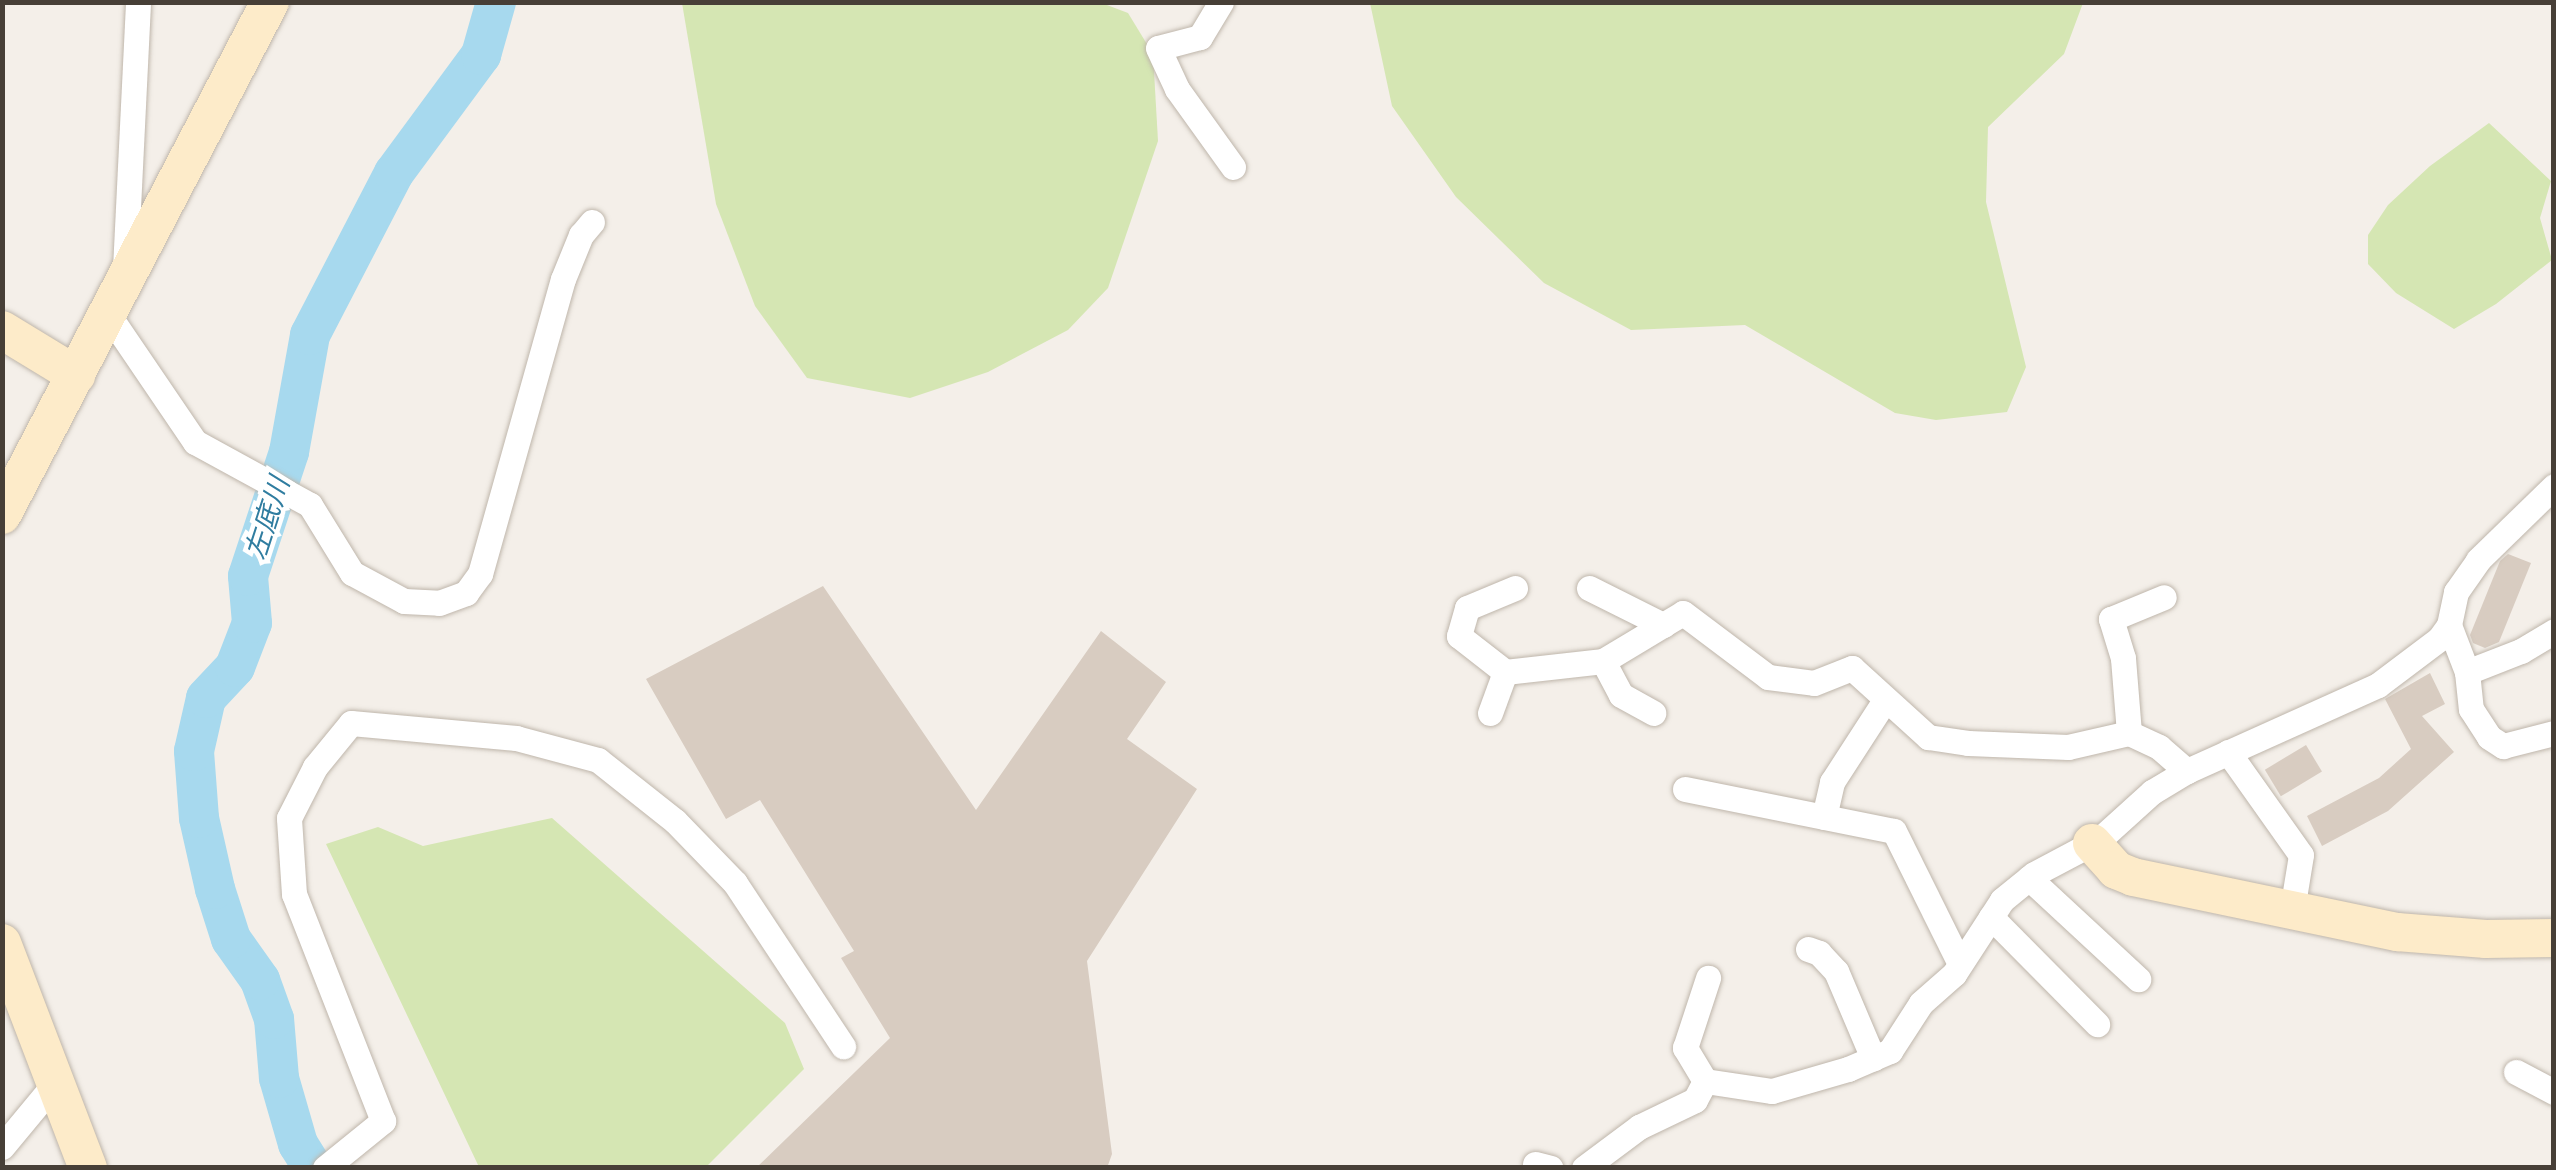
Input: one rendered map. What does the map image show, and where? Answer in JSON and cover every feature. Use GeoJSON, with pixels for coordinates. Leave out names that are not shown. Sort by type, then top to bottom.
{"type":"FeatureCollection","features":[{"type":"Feature","properties":{"kind":"street"},"geometry":{"type":"LineString","coordinates":[[138,2],[116,299],[195,442],[310,505],[352,573],[404,601],[439,603],[466,593],[480,574],[563,279],[582,235],[592,222]]}},
{"type":"Feature","properties":{"kind":"street"},"geometry":{"type":"LineString","coordinates":[[2,515],[270,2]]}},
{"type":"Feature","properties":{"kind":"street"},"geometry":{"type":"LineString","coordinates":[[1221,2],[1200,36],[1158,48],[1177,88],[1232,167]]}},
{"type":"Feature","properties":{"kind":"street"},"geometry":{"type":"LineString","coordinates":[[2,330],[76,374]]}},
{"type":"Feature","properties":{"kind":"street"},"geometry":{"type":"LineString","coordinates":[[1705,1082],[1772,1091],[1890,1051],[1920,1004],[1960,964],[2002,900],[2029,878],[2092,843],[2152,792],[2187,771],[2378,685],[2439,639],[2449,625],[2456,592],[2478,560],[2554,486]]}},
{"type":"Feature","properties":{"kind":"street"},"geometry":{"type":"LineString","coordinates":[[1514,588],[1467,608],[1459,636],[1505,672],[1603,661],[1683,613],[1768,678],[1814,682],[1852,668],[1928,737],[1968,744],[2068,747],[2129,733],[2159,748],[2187,771]]}},
{"type":"Feature","properties":{"kind":"street"},"geometry":{"type":"LineString","coordinates":[[1590,588],[1663,625]]}},
{"type":"Feature","properties":{"kind":"street"},"geometry":{"type":"LineString","coordinates":[[2129,733],[2123,658],[2112,619],[2164,597]]}},
{"type":"Feature","properties":{"kind":"street"},"geometry":{"type":"LineString","coordinates":[[2449,625],[2467,672],[2470,709],[2489,738],[2503,746],[2554,733]]}},
{"type":"Feature","properties":{"kind":"street"},"geometry":{"type":"LineString","coordinates":[[2467,672],[2521,651],[2554,630]]}},
{"type":"Feature","properties":{"kind":"street"},"geometry":{"type":"LineString","coordinates":[[1603,661],[1620,695],[1653,713]]}},
{"type":"Feature","properties":{"kind":"street"},"geometry":{"type":"LineString","coordinates":[[1490,714],[1505,672]]}},
{"type":"Feature","properties":{"kind":"street"},"geometry":{"type":"LineString","coordinates":[[1824,818],[1832,782],[1885,700]]}},
{"type":"Feature","properties":{"kind":"street"},"geometry":{"type":"LineString","coordinates":[[333,1162],[382,1120],[294,894],[289,818],[315,767],[351,723],[516,738],[598,760],[675,821],[735,883],[842,1046]]}},
{"type":"Feature","properties":{"kind":"street"},"geometry":{"type":"LineString","coordinates":[[2228,752],[2301,855],[2292,910]]}},
{"type":"Feature","properties":{"kind":"street"},"geometry":{"type":"LineString","coordinates":[[1684,790],[1894,831],[1960,964]]}},
{"type":"Feature","properties":{"kind":"street"},"geometry":{"type":"LineString","coordinates":[[2092,843],[2116,870],[2133,878],[2397,932],[2486,939],[2554,938]]}},
{"type":"Feature","properties":{"kind":"street"},"geometry":{"type":"LineString","coordinates":[[2029,878],[2138,980]]}},
{"type":"Feature","properties":{"kind":"street"},"geometry":{"type":"LineString","coordinates":[[1991,918],[2097,1024]]}},
{"type":"Feature","properties":{"kind":"street"},"geometry":{"type":"LineString","coordinates":[[2,943],[88,1168]]}},
{"type":"Feature","properties":{"kind":"street"},"geometry":{"type":"LineString","coordinates":[[1808,949],[1819,952],[1836,971],[1873,1058]]}},
{"type":"Feature","properties":{"kind":"street"},"geometry":{"type":"LineString","coordinates":[[1705,1082],[1685,1048],[1708,978]]}},
{"type":"Feature","properties":{"kind":"street"},"geometry":{"type":"LineString","coordinates":[[2516,1072],[2554,1092]]}},
{"type":"Feature","properties":{"kind":"street"},"geometry":{"type":"LineString","coordinates":[[2,1147],[56,1082]]}},
{"type":"Feature","properties":{"kind":"street"},"geometry":{"type":"LineString","coordinates":[[1584,1168],[1620,1158],[1639,1127],[1695,1100],[1705,1082]]}},
{"type":"Feature","properties":{"kind":"green space"},"geometry":{"type":"Polygon","coordinates":[[[1099,2],[1128,13],[1153,54],[1158,141],[1108,288],[1068,330],[988,372],[910,398],[807,378],[755,306],[716,204],[682,3],[1099,2]]]}},
{"type":"Feature","properties":{"kind":"green space"},"geometry":{"type":"Polygon","coordinates":[[[1370,3],[2083,3],[2064,54],[1988,127],[1986,202],[2026,367],[2007,412],[1936,420],[1895,413],[1745,325],[1631,330],[1544,283],[1456,197],[1392,106],[1370,3]]]}},
{"type":"Feature","properties":{"kind":"green space"},"geometry":{"type":"Polygon","coordinates":[[[2489,123],[2551,181],[2540,218],[2552,260],[2496,304],[2454,329],[2396,293],[2368,264],[2368,235],[2388,205],[2430,166],[2489,123]]]}},
{"type":"Feature","properties":{"kind":"green space"},"geometry":{"type":"Polygon","coordinates":[[[552,818],[785,1023],[804,1069],[706,1167],[479,1167],[326,844],[378,827],[423,846],[552,818]]]}},
{"type":"Feature","properties":{"kind":"building"},"geometry":{"type":"Polygon","coordinates":[[[2508,554],[2531,563],[2499,642],[2485,648],[2473,643],[2470,635],[2500,561],[2508,554]]]}},
{"type":"Feature","properties":{"kind":"building"},"geometry":{"type":"Polygon","coordinates":[[[823,586],[976,810],[1101,631],[1166,682],[1127,739],[1197,789],[1087,961],[1112,1154],[1107,1168],[756,1168],[890,1038],[841,958],[854,951],[760,800],[726,819],[646,679],[823,586]]]}},
{"type":"Feature","properties":{"kind":"building"},"geometry":{"type":"Polygon","coordinates":[[[2430,673],[2445,704],[2422,716],[2454,752],[2388,811],[2322,846],[2307,816],[2379,778],[2411,749],[2385,699],[2430,673]]]}},
{"type":"Feature","properties":{"kind":"building"},"geometry":{"type":"Polygon","coordinates":[[[2306,745],[2322,772],[2281,796],[2265,770],[2306,745]]]}},
{"type":"Feature","properties":{"kind":"waterway","name":"左底川"},"geometry":{"type":"LineString","coordinates":[[313,1168],[298,1144],[279,1078],[274,1019],[260,980],[231,939],[215,889],[199,818],[194,751],[206,698],[235,667],[252,623],[248,576],[289,452],[310,335],[394,173],[481,55],[496,2]]}}]}
